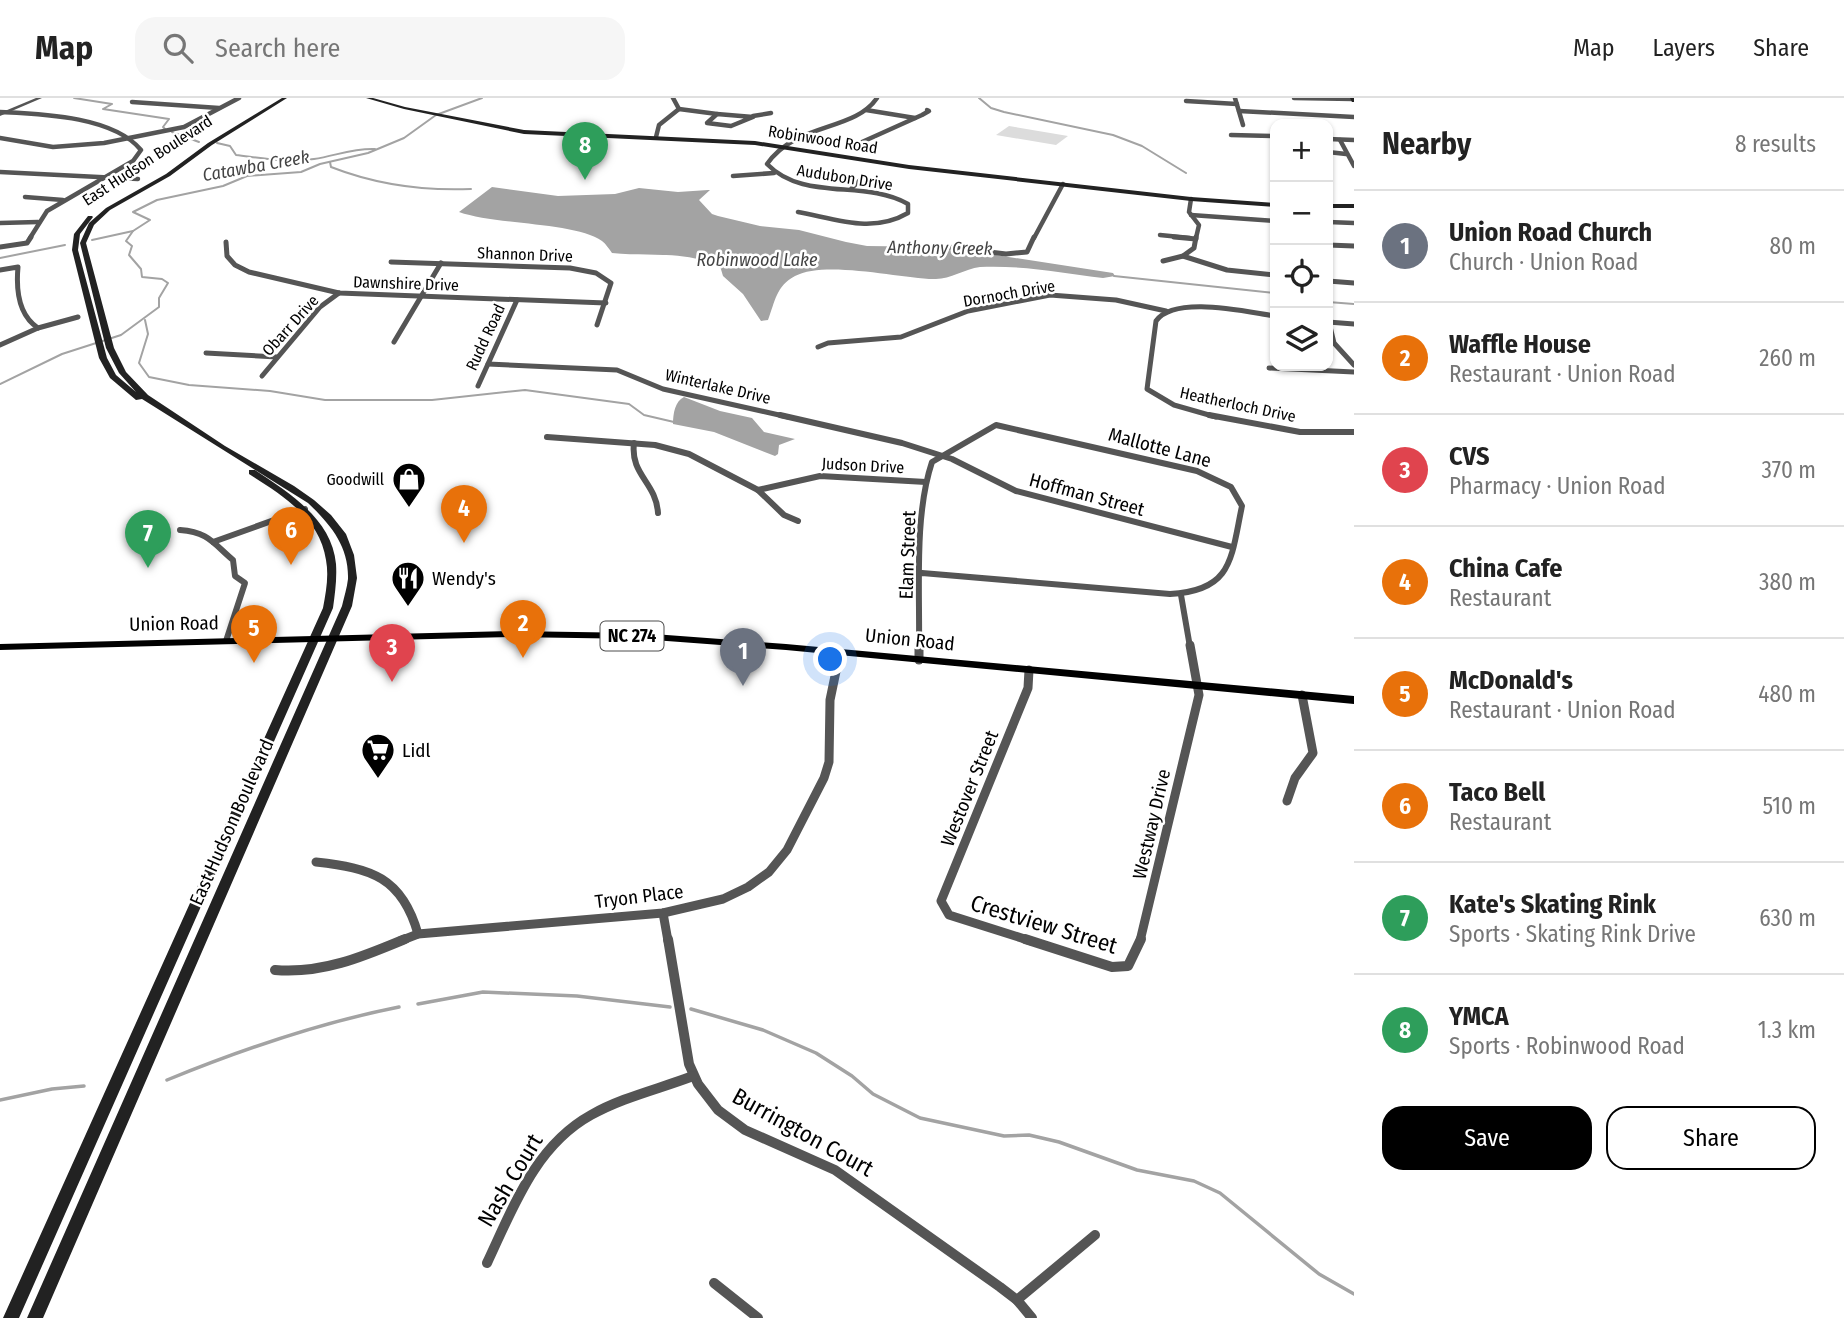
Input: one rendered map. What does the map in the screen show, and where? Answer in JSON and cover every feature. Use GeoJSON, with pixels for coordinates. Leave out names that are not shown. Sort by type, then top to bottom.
{"type":"FeatureCollection","features":[{"type":"Feature","properties":{"kind":"main road","name":"East Hudson Boulevard"},"geometry":{"type":"LineString","coordinates":[[11,1318],[316,639],[328,608],[334,576],[326,541],[305,509],[121,384],[107,367],[75,250],[76,234],[100,209],[157,177],[204,142],[278,98]]}},
{"type":"Feature","properties":{"kind":"main road","name":"East Hudson Boulevard"},"geometry":{"type":"LineString","coordinates":[[35,1318],[348,606],[353,580],[344,538],[307,496],[165,413],[145,397],[123,373],[110,348],[83,243],[91,224],[108,209],[169,175],[210,144],[285,98]]}},
{"type":"Feature","properties":{"kind":"main road","name":"Robinwood Road"},"geometry":{"type":"LineString","coordinates":[[368,98],[448,117],[540,133],[656,137],[783,146],[901,166],[1191,199],[1270,205]]}},
{"type":"Feature","properties":{"kind":"main road"},"geometry":{"type":"LineString","coordinates":[[1333,206],[1354,206]]}},
{"type":"Feature","properties":{"kind":"main road","name":"Union Road"},"geometry":{"type":"LineString","coordinates":[[0,647],[333,638],[624,636],[839,652],[1354,701]]}},
{"type":"Feature","properties":{"kind":"street"},"geometry":{"type":"LineString","coordinates":[[0,113],[40,98]]}},
{"type":"Feature","properties":{"kind":"street"},"geometry":{"type":"LineString","coordinates":[[0,138],[59,147],[131,139],[184,127],[239,98]]}},
{"type":"Feature","properties":{"kind":"street"},"geometry":{"type":"LineString","coordinates":[[673,98],[679,109]]}},
{"type":"Feature","properties":{"kind":"street"},"geometry":{"type":"LineString","coordinates":[[783,146],[803,133],[866,110],[873,106],[877,98]]}},
{"type":"Feature","properties":{"kind":"street"},"geometry":{"type":"LineString","coordinates":[[1236,98],[1243,125]]}},
{"type":"Feature","properties":{"kind":"street"},"geometry":{"type":"LineString","coordinates":[[1294,98],[1353,99]]}},
{"type":"Feature","properties":{"kind":"street"},"geometry":{"type":"LineString","coordinates":[[1186,101],[1237,104]]}},
{"type":"Feature","properties":{"kind":"street"},"geometry":{"type":"LineString","coordinates":[[132,102],[221,108]]}},
{"type":"Feature","properties":{"kind":"street"},"geometry":{"type":"LineString","coordinates":[[656,137],[659,125],[679,109],[754,116],[771,113]]}},
{"type":"Feature","properties":{"kind":"street"},"geometry":{"type":"LineString","coordinates":[[866,110],[915,118]]}},
{"type":"Feature","properties":{"kind":"street"},"geometry":{"type":"LineString","coordinates":[[862,142],[929,111],[927,110]]}},
{"type":"Feature","properties":{"kind":"street"},"geometry":{"type":"LineString","coordinates":[[1239,111],[1354,117]]}},
{"type":"Feature","properties":{"kind":"street"},"geometry":{"type":"LineString","coordinates":[[0,247],[27,243],[47,211],[140,154],[139,145],[131,139],[103,127],[7,112]]}},
{"type":"Feature","properties":{"kind":"street"},"geometry":{"type":"LineString","coordinates":[[717,114],[707,122],[717,126],[738,125],[754,116]]}},
{"type":"Feature","properties":{"kind":"street"},"geometry":{"type":"LineString","coordinates":[[1304,114],[1307,119]]}},
{"type":"Feature","properties":{"kind":"street"},"geometry":{"type":"LineString","coordinates":[[1231,135],[1270,136]]}},
{"type":"Feature","properties":{"kind":"street"},"geometry":{"type":"LineString","coordinates":[[1333,139],[1354,140]]}},
{"type":"Feature","properties":{"kind":"street"},"geometry":{"type":"LineString","coordinates":[[1340,140],[1354,166]]}},
{"type":"Feature","properties":{"kind":"street","name":"Audubon Drive"},"geometry":{"type":"LineString","coordinates":[[783,146],[767,161],[774,173],[794,182],[851,188],[897,197],[908,204],[909,211],[894,220],[866,224],[842,223],[798,212]]}},
{"type":"Feature","properties":{"kind":"street"},"geometry":{"type":"LineString","coordinates":[[1333,152],[1346,153]]}},
{"type":"Feature","properties":{"kind":"street"},"geometry":{"type":"LineString","coordinates":[[0,172],[138,179]]}},
{"type":"Feature","properties":{"kind":"street"},"geometry":{"type":"LineString","coordinates":[[733,176],[774,173]]}},
{"type":"Feature","properties":{"kind":"street"},"geometry":{"type":"LineString","coordinates":[[851,188],[863,177]]}},
{"type":"Feature","properties":{"kind":"street"},"geometry":{"type":"LineString","coordinates":[[948,247],[1006,254],[1027,252],[1050,204],[1063,184]]}},
{"type":"Feature","properties":{"kind":"street"},"geometry":{"type":"LineString","coordinates":[[25,197],[63,200]]}},
{"type":"Feature","properties":{"kind":"street"},"geometry":{"type":"LineString","coordinates":[[1163,261],[1192,251],[1199,225],[1189,209],[1191,199]]}},
{"type":"Feature","properties":{"kind":"street"},"geometry":{"type":"LineString","coordinates":[[1191,215],[1270,221]]}},
{"type":"Feature","properties":{"kind":"street"},"geometry":{"type":"LineString","coordinates":[[0,223],[38,222]]}},
{"type":"Feature","properties":{"kind":"street"},"geometry":{"type":"LineString","coordinates":[[1333,222],[1354,223]]}},
{"type":"Feature","properties":{"kind":"street"},"geometry":{"type":"LineString","coordinates":[[1160,235],[1196,239]]}},
{"type":"Feature","properties":{"kind":"street","name":"Dawnshire Drive"},"geometry":{"type":"LineString","coordinates":[[226,242],[227,256],[240,268],[339,293],[606,303]]}},
{"type":"Feature","properties":{"kind":"street"},"geometry":{"type":"LineString","coordinates":[[1333,245],[1354,246]]}},
{"type":"Feature","properties":{"kind":"street"},"geometry":{"type":"LineString","coordinates":[[1346,246],[1354,253]]}},
{"type":"Feature","properties":{"kind":"street"},"geometry":{"type":"LineString","coordinates":[[1183,256],[1227,270],[1270,274]]}},
{"type":"Feature","properties":{"kind":"street","name":"Shannon Drive"},"geometry":{"type":"LineString","coordinates":[[391,262],[585,270],[609,281],[611,286],[606,303]]}},
{"type":"Feature","properties":{"kind":"street"},"geometry":{"type":"LineString","coordinates":[[394,342],[441,263]]}},
{"type":"Feature","properties":{"kind":"street"},"geometry":{"type":"LineString","coordinates":[[0,270],[18,267],[24,316],[29,324],[38,328]]}},
{"type":"Feature","properties":{"kind":"street"},"geometry":{"type":"LineString","coordinates":[[1333,281],[1354,283]]}},
{"type":"Feature","properties":{"kind":"street","name":"Obarr Drive"},"geometry":{"type":"LineString","coordinates":[[262,376],[320,307],[339,293]]}},
{"type":"Feature","properties":{"kind":"street","name":"Dornoch Drive"},"geometry":{"type":"LineString","coordinates":[[818,347],[908,335],[968,311],[1050,295],[1099,298],[1166,311]]}},
{"type":"Feature","properties":{"kind":"street","name":"Rudd Road"},"geometry":{"type":"LineString","coordinates":[[478,386],[517,300]]}},
{"type":"Feature","properties":{"kind":"street"},"geometry":{"type":"LineString","coordinates":[[597,325],[606,303]]}},
{"type":"Feature","properties":{"kind":"street"},"geometry":{"type":"LineString","coordinates":[[1166,311],[1196,308],[1270,315]]}},
{"type":"Feature","properties":{"kind":"street","name":"Heatherloch Drive"},"geometry":{"type":"LineString","coordinates":[[1166,311],[1156,321],[1146,381],[1147,388],[1155,397],[1177,407],[1274,428],[1311,433],[1354,432]]}},
{"type":"Feature","properties":{"kind":"street"},"geometry":{"type":"LineString","coordinates":[[0,345],[38,328],[78,317]]}},
{"type":"Feature","properties":{"kind":"street"},"geometry":{"type":"LineString","coordinates":[[1333,322],[1354,324]]}},
{"type":"Feature","properties":{"kind":"street"},"geometry":{"type":"LineString","coordinates":[[1333,340],[1354,365]]}},
{"type":"Feature","properties":{"kind":"street"},"geometry":{"type":"LineString","coordinates":[[206,353],[276,357]]}},
{"type":"Feature","properties":{"kind":"street","name":"Winterlake Drive"},"geometry":{"type":"LineString","coordinates":[[488,363],[617,370],[663,389],[902,443],[939,456]]}},
{"type":"Feature","properties":{"kind":"street"},"geometry":{"type":"LineString","coordinates":[[1269,368],[1354,372]]}},
{"type":"Feature","properties":{"kind":"street","name":"Mallotte Lane"},"geometry":{"type":"LineString","coordinates":[[922,573],[1181,595],[1205,589],[1220,580],[1228,565],[1242,506],[1241,501],[1225,483],[1197,471],[996,425],[973,442],[939,456]]}},
{"type":"Feature","properties":{"kind":"street"},"geometry":{"type":"LineString","coordinates":[[547,437],[655,445],[689,454],[758,490],[784,515],[798,521]]}},
{"type":"Feature","properties":{"kind":"street"},"geometry":{"type":"LineString","coordinates":[[634,443],[632,459],[657,500],[658,513]]}},
{"type":"Feature","properties":{"kind":"street","name":"Elam Street"},"geometry":{"type":"LineString","coordinates":[[919,660],[926,482],[931,464],[939,456]]}},
{"type":"Feature","properties":{"kind":"street","name":"Hoffman Street"},"geometry":{"type":"LineString","coordinates":[[939,456],[969,467],[1016,491],[1232,547]]}},
{"type":"Feature","properties":{"kind":"street","name":"Judson Drive"},"geometry":{"type":"LineString","coordinates":[[758,490],[820,476],[926,482]]}},
{"type":"Feature","properties":{"kind":"street"},"geometry":{"type":"LineString","coordinates":[[213,542],[305,509]]}},
{"type":"Feature","properties":{"kind":"street"},"geometry":{"type":"LineString","coordinates":[[180,530],[200,531],[233,560],[235,576],[245,583],[226,641]]}},
{"type":"Feature","properties":{"kind":"street"},"geometry":{"type":"LineString","coordinates":[[1181,595],[1199,686]]}},
{"type":"Feature","properties":{"kind":"street","name":"Tryon Place"},"geometry":{"type":"LineString","coordinates":[[275,970],[296,972],[341,965],[418,934],[663,913],[695,907],[736,893],[769,872],[787,850],[827,768],[830,704],[839,652]]}},
{"type":"Feature","properties":{"kind":"street","name":"Westover Street"},"geometry":{"type":"LineString","coordinates":[[949,915],[941,901],[1027,688],[1029,670]]}},
{"type":"Feature","properties":{"kind":"street","name":"Westway Drive"},"geometry":{"type":"LineString","coordinates":[[1128,966],[1139,946],[1199,686]]}},
{"type":"Feature","properties":{"kind":"street"},"geometry":{"type":"LineString","coordinates":[[1287,801],[1295,778],[1313,753],[1302,695]]}},
{"type":"Feature","properties":{"kind":"street"},"geometry":{"type":"LineString","coordinates":[[316,862],[360,868],[392,883],[408,903],[418,934]]}},
{"type":"Feature","properties":{"kind":"street","name":"Burrington Court"},"geometry":{"type":"LineString","coordinates":[[663,913],[692,1076],[710,1102],[731,1122],[835,1170],[1017,1300],[1032,1318]]}},
{"type":"Feature","properties":{"kind":"street","name":"Crestview Street"},"geometry":{"type":"LineString","coordinates":[[949,915],[1112,967],[1128,966]]}},
{"type":"Feature","properties":{"kind":"street","name":"Nash Court"},"geometry":{"type":"LineString","coordinates":[[487,1263],[542,1157],[564,1132],[607,1108],[692,1076]]}},
{"type":"Feature","properties":{"kind":"street"},"geometry":{"type":"LineString","coordinates":[[1017,1300],[1095,1235]]}},
{"type":"Feature","properties":{"kind":"street"},"geometry":{"type":"LineString","coordinates":[[714,1283],[758,1318]]}},
{"type":"Feature","properties":{"kind":"shaded area"},"geometry":{"type":"Polygon","coordinates":[[[1009,126],[1068,136],[1056,145],[996,135],[1009,126]]]}},
{"type":"Feature","properties":{"kind":"water","name":"Robinwood Lake"},"geometry":{"type":"Polygon","coordinates":[[[492,187],[558,196],[615,194],[639,188],[678,192],[710,190],[699,200],[712,214],[760,226],[799,230],[867,246],[944,247],[1113,273],[1115,276],[1103,278],[1011,267],[980,267],[934,279],[862,271],[808,271],[795,276],[784,285],[777,295],[768,320],[761,321],[743,294],[723,276],[720,266],[679,256],[612,253],[602,241],[574,230],[459,212],[492,187]]]}},
{"type":"Feature","properties":{"kind":"water"},"geometry":{"type":"Polygon","coordinates":[[[684,397],[720,411],[752,418],[764,432],[795,439],[779,445],[778,454],[775,456],[714,432],[673,424],[674,412],[684,397]]]}},
{"type":"Feature","properties":{"kind":"waterway"},"geometry":{"type":"LineString","coordinates":[[74,98],[112,104],[103,109],[169,119],[163,127],[165,129]]}},
{"type":"Feature","properties":{"kind":"waterway","name":"Catawba Creek"},"geometry":{"type":"LineString","coordinates":[[133,231],[150,220],[133,212],[157,200],[223,186],[247,176],[301,172],[320,164],[368,153],[404,138],[436,115],[482,98]]}},
{"type":"Feature","properties":{"kind":"waterway"},"geometry":{"type":"LineString","coordinates":[[979,98],[991,108],[1004,112],[1113,135],[1142,146],[1186,173]]}},
{"type":"Feature","properties":{"kind":"waterway"},"geometry":{"type":"LineString","coordinates":[[172,132],[199,142]]}},
{"type":"Feature","properties":{"kind":"waterway"},"geometry":{"type":"LineString","coordinates":[[217,143],[230,146],[236,155],[285,160],[314,159],[375,149]]}},
{"type":"Feature","properties":{"kind":"waterway","name":"Anthony Creek"},"geometry":{"type":"LineString","coordinates":[[330,162],[331,167],[383,182],[417,188],[471,189]]}},
{"type":"Feature","properties":{"kind":"waterway","name":"Catawba Creek"},"geometry":{"type":"LineString","coordinates":[[0,384],[62,354],[121,335],[159,307],[159,298],[168,283],[162,279],[142,277],[141,269],[129,255],[132,246],[126,241],[133,231]]}},
{"type":"Feature","properties":{"kind":"waterway"},"geometry":{"type":"LineString","coordinates":[[92,240],[133,231]]}},
{"type":"Feature","properties":{"kind":"waterway"},"geometry":{"type":"LineString","coordinates":[[0,258],[65,245]]}},
{"type":"Feature","properties":{"kind":"waterway","name":"Anthony Creek"},"geometry":{"type":"LineString","coordinates":[[1114,276],[1270,292]]}},
{"type":"Feature","properties":{"kind":"waterway","name":"Anthony Creek"},"geometry":{"type":"LineString","coordinates":[[1333,302],[1354,304]]}},
{"type":"Feature","properties":{"kind":"waterway"},"geometry":{"type":"LineString","coordinates":[[145,320],[148,334],[139,363],[149,377],[189,385],[270,391],[325,400],[432,400],[525,390],[629,404],[644,415],[674,422]]}},
{"type":"Feature","properties":{"kind":"waterway"},"geometry":{"type":"LineString","coordinates":[[418,1004],[483,992],[577,996],[670,1007]]}},
{"type":"Feature","properties":{"kind":"waterway"},"geometry":{"type":"LineString","coordinates":[[167,1080],[281,1038],[399,1007]]}},
{"type":"Feature","properties":{"kind":"waterway"},"geometry":{"type":"LineString","coordinates":[[691,1009],[763,1030],[816,1053],[852,1076],[873,1094],[920,1118],[1004,1136],[1029,1135],[1059,1142],[1137,1170],[1194,1181],[1220,1193],[1319,1274],[1354,1294]]}},
{"type":"Feature","properties":{"kind":"waterway"},"geometry":{"type":"LineString","coordinates":[[0,1100],[52,1089],[84,1086]]}},
{"type":"Feature","properties":{"kind":"place","name":"YMCA"},"geometry":{"type":"Point","coordinates":[585,180]}},
{"type":"Feature","properties":{"kind":"place","name":"Goodwill"},"geometry":{"type":"Point","coordinates":[409,509]}},
{"type":"Feature","properties":{"kind":"place","name":"China Cafe"},"geometry":{"type":"Point","coordinates":[464,543]}},
{"type":"Feature","properties":{"kind":"place","name":"Taco Bell"},"geometry":{"type":"Point","coordinates":[291,565]}},
{"type":"Feature","properties":{"kind":"place","name":"Kate's Skating Rink"},"geometry":{"type":"Point","coordinates":[148,568]}},
{"type":"Feature","properties":{"kind":"place","name":"Wendy's"},"geometry":{"type":"Point","coordinates":[408,608]}},
{"type":"Feature","properties":{"kind":"place","name":"Waffle House"},"geometry":{"type":"Point","coordinates":[523,658]}},
{"type":"Feature","properties":{"kind":"place","name":"McDonald's"},"geometry":{"type":"Point","coordinates":[254,663]}},
{"type":"Feature","properties":{"kind":"place","name":"CVS"},"geometry":{"type":"Point","coordinates":[392,682]}},
{"type":"Feature","properties":{"kind":"place","name":"Union Road Church"},"geometry":{"type":"Point","coordinates":[743,686]}},
{"type":"Feature","properties":{"kind":"place","name":"Lidl"},"geometry":{"type":"Point","coordinates":[378,780]}}]}
